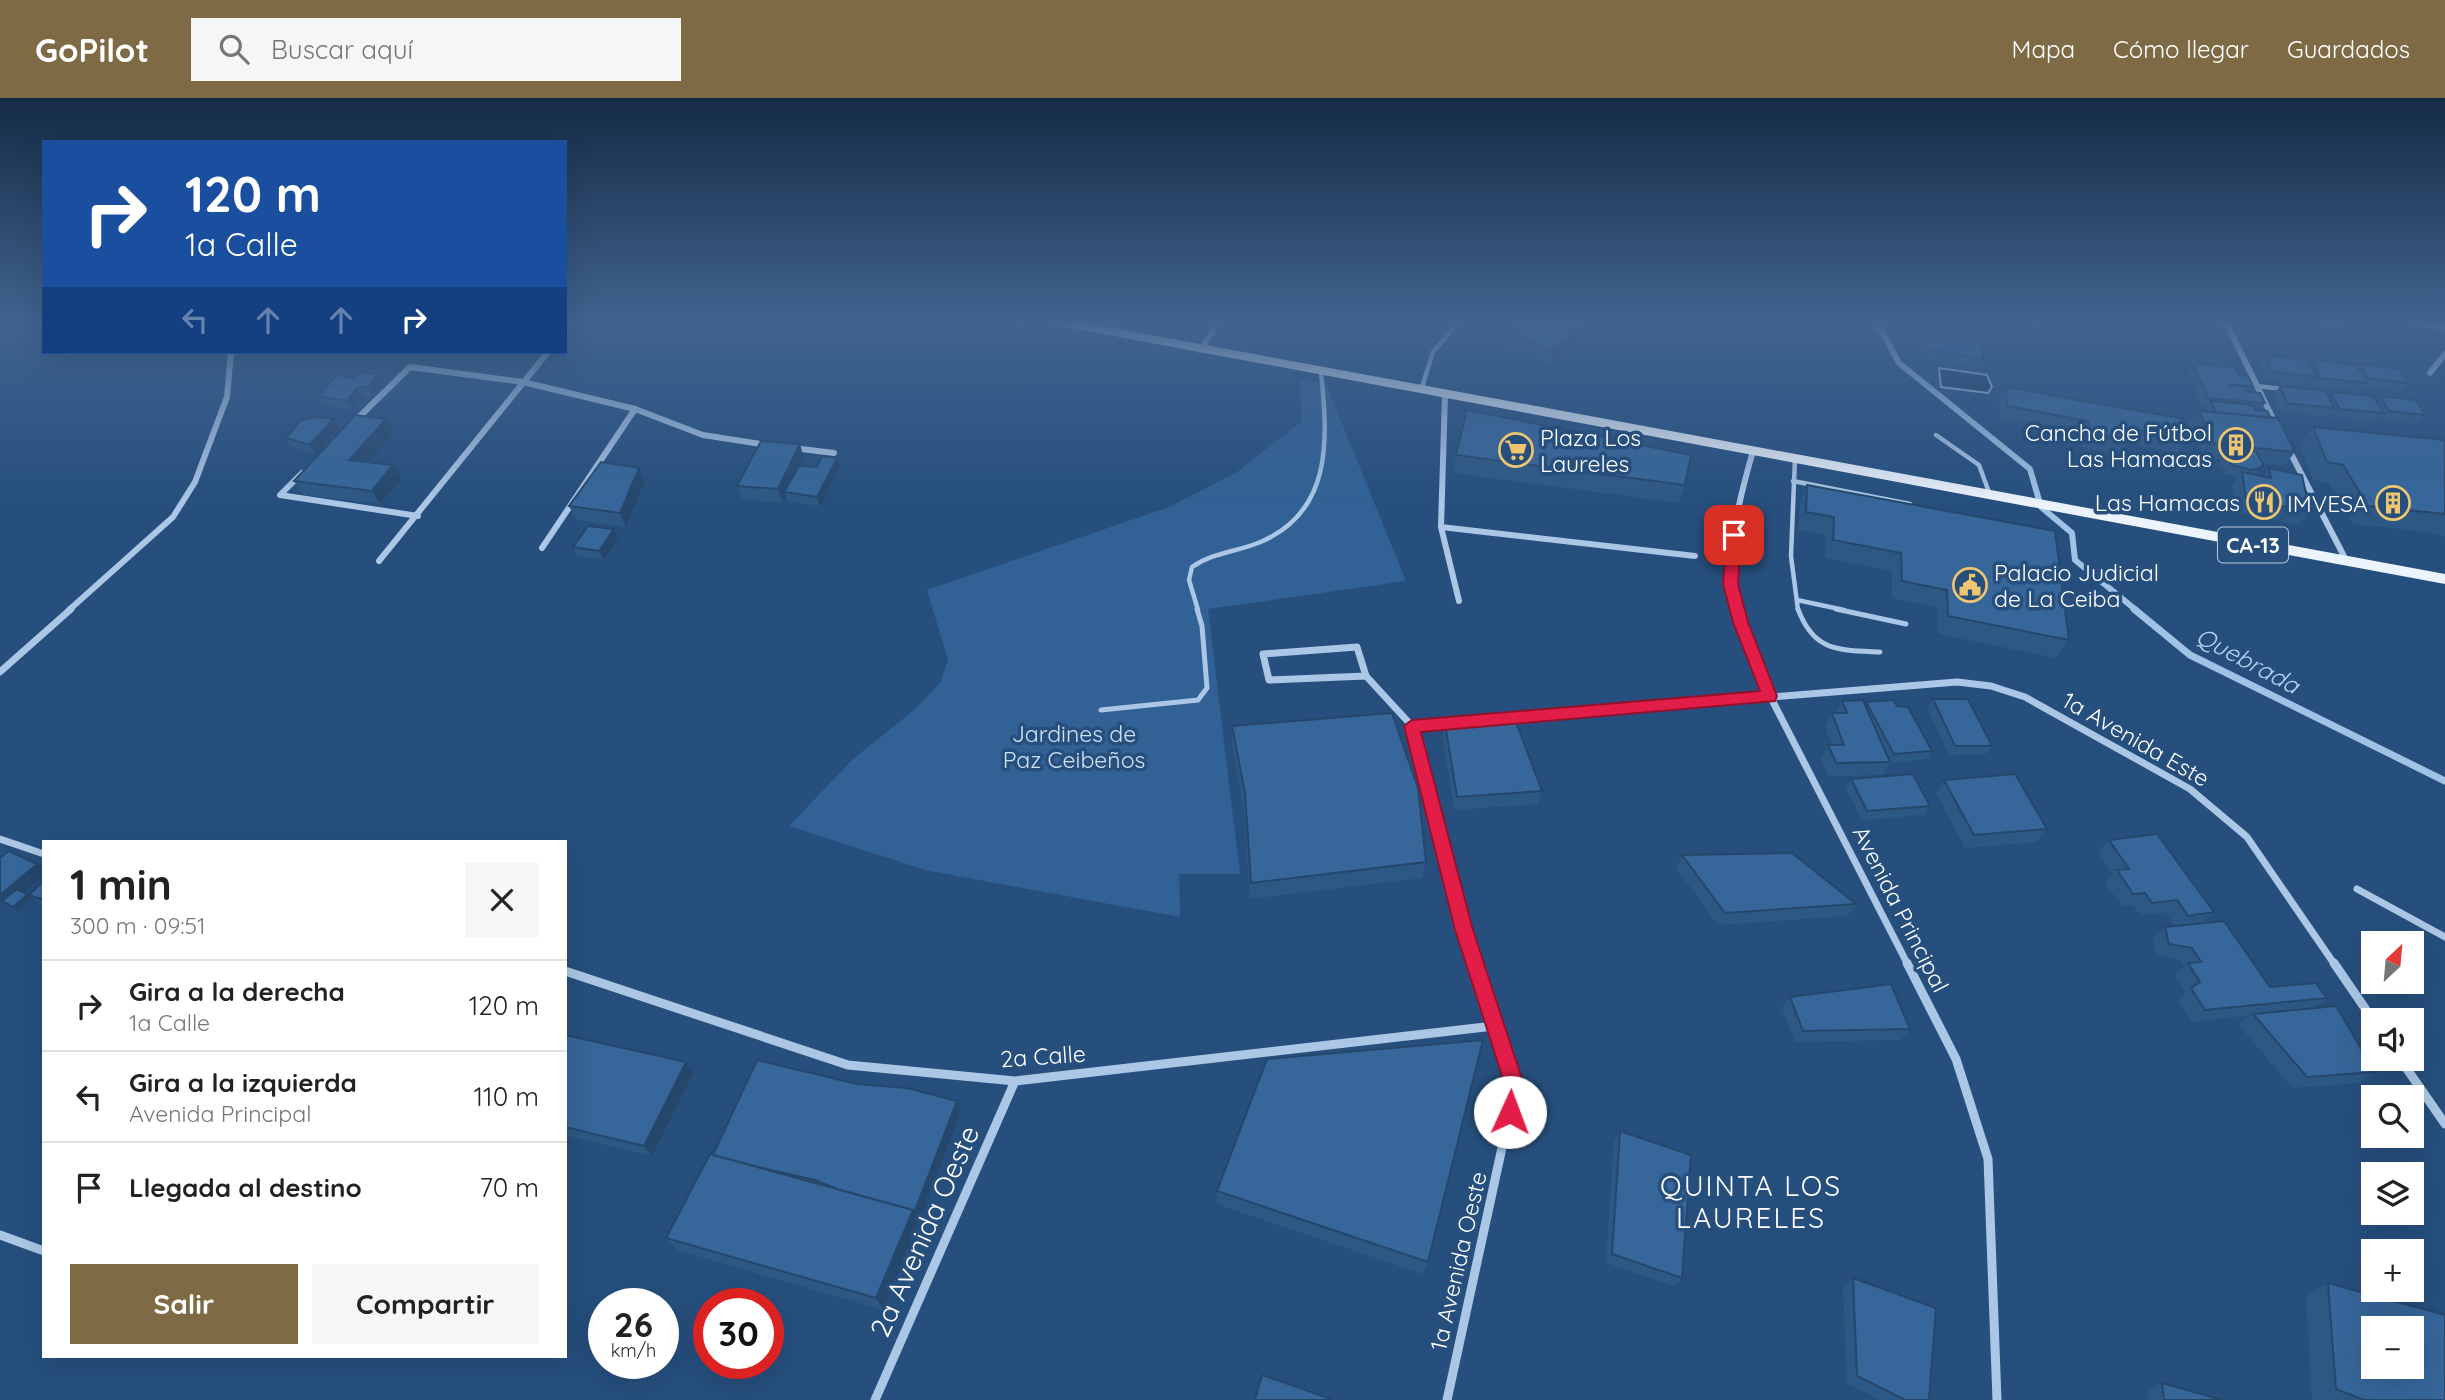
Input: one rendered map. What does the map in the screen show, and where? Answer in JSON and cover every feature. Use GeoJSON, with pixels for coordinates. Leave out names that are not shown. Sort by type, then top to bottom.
{"type":"FeatureCollection","features":[{"type":"Feature","properties":{"kind":"main road","name":"CA-13"},"geometry":{"type":"LineString","coordinates":[[1381,383],[2445,579]]}},
{"type":"Feature","properties":{"kind":"street"},"geometry":{"type":"LineString","coordinates":[[0,672],[173,517],[195,482],[228,397],[229,383]]}},
{"type":"Feature","properties":{"kind":"street"},"geometry":{"type":"LineString","coordinates":[[355,422],[394,383]]}},
{"type":"Feature","properties":{"kind":"street"},"geometry":{"type":"LineString","coordinates":[[379,561],[418,516],[522,383]]}},
{"type":"Feature","properties":{"kind":"street"},"geometry":{"type":"LineString","coordinates":[[526,383],[635,409],[703,435],[834,453]]}},
{"type":"Feature","properties":{"kind":"street"},"geometry":{"type":"LineString","coordinates":[[2254,383],[2280,433]]}},
{"type":"Feature","properties":{"kind":"street"},"geometry":{"type":"LineString","coordinates":[[1445,394],[1441,527],[1459,601]]}},
{"type":"Feature","properties":{"kind":"street"},"geometry":{"type":"LineString","coordinates":[[541,548],[635,409]]}},
{"type":"Feature","properties":{"kind":"street"},"geometry":{"type":"LineString","coordinates":[[2286,445],[2347,562]]}},
{"type":"Feature","properties":{"kind":"street","name":"Avenida Principal"},"geometry":{"type":"LineString","coordinates":[[1753,451],[1736,510],[1731,584],[1740,622],[1770,696],[1956,1059],[1988,1159],[1997,1400]]}},
{"type":"Feature","properties":{"kind":"street"},"geometry":{"type":"LineString","coordinates":[[308,467],[280,495],[418,516]]}},
{"type":"Feature","properties":{"kind":"street"},"geometry":{"type":"LineString","coordinates":[[1441,527],[1695,555]]}},
{"type":"Feature","properties":{"kind":"street"},"geometry":{"type":"LineString","coordinates":[[1366,676],[1269,680],[1263,654],[1357,648],[1366,676],[1412,726]]}},
{"type":"Feature","properties":{"kind":"street","name":"1a Avenida Este"},"geometry":{"type":"LineString","coordinates":[[1412,726],[1957,682],[1991,686],[2025,697],[2190,789],[2247,837],[2365,1008]]}},
{"type":"Feature","properties":{"kind":"street","name":"1a Avenida Oeste"},"geometry":{"type":"LineString","coordinates":[[1412,726],[1464,930],[1515,1088],[1447,1400]]}},
{"type":"Feature","properties":{"kind":"street"},"geometry":{"type":"LineString","coordinates":[[0,839],[42,853]]}},
{"type":"Feature","properties":{"kind":"street"},"geometry":{"type":"LineString","coordinates":[[2357,889],[2445,937]]}},
{"type":"Feature","properties":{"kind":"street","name":"2a Calle"},"geometry":{"type":"LineString","coordinates":[[567,972],[848,1065],[1015,1081],[1494,1026]]}},
{"type":"Feature","properties":{"kind":"street"},"geometry":{"type":"LineString","coordinates":[[2408,1071],[2445,1124]]}},
{"type":"Feature","properties":{"kind":"street","name":"2a Avenida Oeste"},"geometry":{"type":"LineString","coordinates":[[875,1400],[1015,1081]]}},
{"type":"Feature","properties":{"kind":"street"},"geometry":{"type":"LineString","coordinates":[[0,1235],[42,1250]]}},
{"type":"Feature","properties":{"kind":"lane"},"geometry":{"type":"LineString","coordinates":[[1101,710],[1198,700],[1205,694],[1208,688],[1202,626],[1189,580],[1192,567],[1205,558],[1259,543],[1293,521],[1314,495],[1321,478],[1325,411],[1322,383]]}},
{"type":"Feature","properties":{"kind":"lane"},"geometry":{"type":"LineString","coordinates":[[1421,390],[1422,383]]}},
{"type":"Feature","properties":{"kind":"lane"},"geometry":{"type":"LineString","coordinates":[[2256,386],[2297,390]]}},
{"type":"Feature","properties":{"kind":"lane"},"geometry":{"type":"LineString","coordinates":[[1936,435],[1981,466],[1989,477],[1995,496]]}},
{"type":"Feature","properties":{"kind":"lane"},"geometry":{"type":"LineString","coordinates":[[1796,458],[1789,540],[1800,624],[1816,640],[1842,650],[1880,652]]}},
{"type":"Feature","properties":{"kind":"lane"},"geometry":{"type":"LineString","coordinates":[[1793,481],[1924,507]]}},
{"type":"Feature","properties":{"kind":"lane"},"geometry":{"type":"LineString","coordinates":[[1797,600],[1906,624]]}},
{"type":"Feature","properties":{"kind":"green space","name":"Jardines de Paz Ceibeños"},"geometry":{"type":"Polygon","coordinates":[[[1300,383],[1326,384],[1406,581],[1208,609],[1240,874],[1179,874],[1180,917],[925,870],[789,826],[853,759],[914,710],[940,683],[948,660],[927,590],[1169,507],[1237,472],[1301,422],[1300,383]]]}},
{"type":"Feature","properties":{"kind":"shaded area"},"geometry":{"type":"Polygon","coordinates":[[[1941,383],[1990,383],[1992,387],[1988,393],[1941,387],[1941,383]]]}},
{"type":"Feature","properties":{"kind":"building"},"geometry":{"type":"Polygon","coordinates":[[[330,383],[372,383],[368,387],[357,388],[347,401],[318,396],[330,383]]]}},
{"type":"Feature","properties":{"kind":"building"},"geometry":{"type":"Polygon","coordinates":[[[2201,383],[2251,383],[2253,386],[2229,385],[2244,386],[2247,392],[2260,393],[2265,403],[2208,398],[2201,383]]]}},
{"type":"Feature","properties":{"kind":"building"},"geometry":{"type":"Polygon","coordinates":[[[2280,386],[2326,391],[2334,408],[2287,403],[2280,386]]]}},
{"type":"Feature","properties":{"kind":"building"},"geometry":{"type":"Polygon","coordinates":[[[2006,387],[2184,419],[2188,439],[2127,428],[2129,441],[2090,433],[2088,421],[2007,406],[2006,387]]]}},
{"type":"Feature","properties":{"kind":"building"},"geometry":{"type":"Polygon","coordinates":[[[2330,392],[2373,396],[2384,413],[2340,409],[2330,392]]]}},
{"type":"Feature","properties":{"kind":"building"},"geometry":{"type":"Polygon","coordinates":[[[2380,396],[2416,400],[2426,415],[2389,411],[2380,396]]]}},
{"type":"Feature","properties":{"kind":"building"},"geometry":{"type":"Polygon","coordinates":[[[2211,401],[2253,405],[2256,410],[2267,411],[2271,418],[2216,412],[2211,401]]]}},
{"type":"Feature","properties":{"kind":"building"},"geometry":{"type":"Polygon","coordinates":[[[1467,410],[1691,455],[1685,485],[1456,455],[1467,410]]]}},
{"type":"Feature","properties":{"kind":"building"},"geometry":{"type":"Polygon","coordinates":[[[2199,411],[2278,418],[2295,452],[2214,444],[2199,411]]]}},
{"type":"Feature","properties":{"kind":"building"},"geometry":{"type":"Polygon","coordinates":[[[355,415],[386,419],[349,460],[393,465],[372,491],[294,481],[355,415]]]}},
{"type":"Feature","properties":{"kind":"building"},"geometry":{"type":"Polygon","coordinates":[[[319,417],[333,419],[310,445],[286,438],[301,420],[319,417]]]}},
{"type":"Feature","properties":{"kind":"building","name":"IMVESA"},"geometry":{"type":"Polygon","coordinates":[[[2313,427],[2445,440],[2445,514],[2368,506],[2343,465],[2327,462],[2313,427]]]}},
{"type":"Feature","properties":{"kind":"building"},"geometry":{"type":"Polygon","coordinates":[[[761,441],[800,444],[778,489],[737,486],[761,441]]]}},
{"type":"Feature","properties":{"kind":"building"},"geometry":{"type":"Polygon","coordinates":[[[2229,450],[2256,451],[2263,464],[2260,468],[2250,470],[2232,465],[2224,456],[2229,450]]]}},
{"type":"Feature","properties":{"kind":"building"},"geometry":{"type":"Polygon","coordinates":[[[822,456],[837,458],[817,497],[784,492],[799,466],[817,467],[822,456]]]}},
{"type":"Feature","properties":{"kind":"building"},"geometry":{"type":"Polygon","coordinates":[[[601,462],[639,468],[620,513],[569,506],[601,462]]]}},
{"type":"Feature","properties":{"kind":"building"},"geometry":{"type":"Polygon","coordinates":[[[2269,468],[2302,475],[2310,512],[2246,499],[2242,472],[2271,478],[2269,468]]]}},
{"type":"Feature","properties":{"kind":"building","name":"Palacio Judicial de La Ceiba"},"geometry":{"type":"Polygon","coordinates":[[[1807,485],[2055,531],[2069,640],[1948,616],[1947,590],[1902,581],[1901,553],[1833,540],[1834,517],[1806,512],[1807,485]]]}},
{"type":"Feature","properties":{"kind":"building"},"geometry":{"type":"Polygon","coordinates":[[[588,526],[614,529],[599,551],[573,547],[588,526]]]}},
{"type":"Feature","properties":{"kind":"building"},"geometry":{"type":"Polygon","coordinates":[[[1933,699],[1968,699],[1992,746],[1955,746],[1933,699]]]}},
{"type":"Feature","properties":{"kind":"building"},"geometry":{"type":"Polygon","coordinates":[[[1863,700],[1890,762],[1836,763],[1828,745],[1844,745],[1832,713],[1847,713],[1842,701],[1863,700]]]}},
{"type":"Feature","properties":{"kind":"building"},"geometry":{"type":"Polygon","coordinates":[[[1894,700],[1897,706],[1908,707],[1932,751],[1894,754],[1866,702],[1894,700]]]}},
{"type":"Feature","properties":{"kind":"building"},"geometry":{"type":"Polygon","coordinates":[[[1392,713],[1418,788],[1426,862],[1251,883],[1245,793],[1232,726],[1392,713]]]}},
{"type":"Feature","properties":{"kind":"building"},"geometry":{"type":"Polygon","coordinates":[[[1516,722],[1542,791],[1457,797],[1445,724],[1516,722]]]}},
{"type":"Feature","properties":{"kind":"building"},"geometry":{"type":"Polygon","coordinates":[[[1913,774],[1930,806],[1867,811],[1851,779],[1913,774]]]}},
{"type":"Feature","properties":{"kind":"building"},"geometry":{"type":"Polygon","coordinates":[[[2015,774],[2047,829],[1974,835],[1944,780],[2015,774]]]}},
{"type":"Feature","properties":{"kind":"building"},"geometry":{"type":"Polygon","coordinates":[[[2157,834],[2214,912],[2188,916],[2177,900],[2152,903],[2145,893],[2133,894],[2117,870],[2129,869],[2109,840],[2157,834]]]}},
{"type":"Feature","properties":{"kind":"building"},"geometry":{"type":"Polygon","coordinates":[[[9,851],[37,864],[0,895],[0,858],[9,851]]]}},
{"type":"Feature","properties":{"kind":"building"},"geometry":{"type":"Polygon","coordinates":[[[1792,853],[1856,904],[1725,913],[1682,855],[1792,853]]]}},
{"type":"Feature","properties":{"kind":"building"},"geometry":{"type":"Polygon","coordinates":[[[42,882],[42,899],[29,895],[42,882]]]}},
{"type":"Feature","properties":{"kind":"building"},"geometry":{"type":"Polygon","coordinates":[[[17,889],[27,895],[13,907],[2,901],[17,889]]]}},
{"type":"Feature","properties":{"kind":"building"},"geometry":{"type":"Polygon","coordinates":[[[2224,921],[2270,987],[2316,983],[2327,998],[2205,1010],[2191,988],[2200,982],[2188,963],[2201,962],[2192,948],[2169,944],[2165,927],[2224,921]]]}},
{"type":"Feature","properties":{"kind":"building"},"geometry":{"type":"Polygon","coordinates":[[[1891,984],[1910,1029],[1803,1031],[1790,997],[1891,984]]]}},
{"type":"Feature","properties":{"kind":"building"},"geometry":{"type":"Polygon","coordinates":[[[2336,1006],[2361,1048],[2361,1071],[2375,1072],[2307,1077],[2253,1014],[2336,1006]]]}},
{"type":"Feature","properties":{"kind":"building"},"geometry":{"type":"Polygon","coordinates":[[[567,1035],[686,1062],[644,1146],[567,1127],[567,1035]]]}},
{"type":"Feature","properties":{"kind":"building"},"geometry":{"type":"Polygon","coordinates":[[[1483,1040],[1428,1262],[1217,1191],[1267,1059],[1483,1040]]]}},
{"type":"Feature","properties":{"kind":"building"},"geometry":{"type":"Polygon","coordinates":[[[757,1060],[857,1084],[907,1088],[957,1101],[914,1213],[913,1210],[840,1190],[815,1180],[713,1155],[757,1060]]]}},
{"type":"Feature","properties":{"kind":"building"},"geometry":{"type":"Polygon","coordinates":[[[1620,1131],[1691,1155],[1682,1278],[1612,1254],[1620,1131]]]}},
{"type":"Feature","properties":{"kind":"building"},"geometry":{"type":"Polygon","coordinates":[[[710,1154],[913,1210],[876,1298],[666,1238],[710,1154]]]}},
{"type":"Feature","properties":{"kind":"building"},"geometry":{"type":"Polygon","coordinates":[[[1853,1278],[1936,1308],[1929,1400],[1905,1400],[1857,1376],[1853,1278]]]}},
{"type":"Feature","properties":{"kind":"building"},"geometry":{"type":"Polygon","coordinates":[[[2328,1283],[2361,1292],[2361,1302],[2397,1302],[2445,1315],[2445,1400],[2364,1400],[2336,1389],[2328,1283]]]}},
{"type":"Feature","properties":{"kind":"building"},"geometry":{"type":"Polygon","coordinates":[[[1262,1375],[1331,1399],[1331,1400],[1255,1400],[1262,1375]]]}},
{"type":"Feature","properties":{"kind":"building"},"geometry":{"type":"Polygon","coordinates":[[[2162,1383],[2222,1400],[2164,1400],[2162,1383]]]}},
{"type":"Feature","properties":{"kind":"waterway","name":"Quebrada"},"geometry":{"type":"LineString","coordinates":[[1923,383],[2030,469],[2041,507],[2072,533],[2075,560],[2136,610]]}},
{"type":"Feature","properties":{"kind":"waterway","name":"Quebrada"},"geometry":{"type":"LineString","coordinates":[[2134,609],[2190,655],[2445,781]]}},
{"type":"Feature","properties":{"kind":"place","name":"Cancha de Fútbol Las Hamacas"},"geometry":{"type":"Point","coordinates":[2236,445]}},
{"type":"Feature","properties":{"kind":"place","name":"Plaza Los Laureles"},"geometry":{"type":"Point","coordinates":[1516,450]}},
{"type":"Feature","properties":{"kind":"place","name":"Las Hamacas"},"geometry":{"type":"Point","coordinates":[2264,502]}},
{"type":"Feature","properties":{"kind":"place","name":"IMVESA"},"geometry":{"type":"Point","coordinates":[2393,503]}},
{"type":"Feature","properties":{"kind":"place","name":"Palacio Judicial de La Ceiba"},"geometry":{"type":"Point","coordinates":[1970,585]}},
{"type":"Feature","properties":{"kind":"district","name":"QUINTA LOS LAURELES"},"geometry":{"type":"Point","coordinates":[1751,1201]}},
{"type":"Feature","properties":{"kind":"route"},"geometry":{"type":"LineString","coordinates":[[1510,1112],[1515,1088],[1464,930],[1412,726],[1770,696],[1740,622],[1731,584],[1734,535]]}}]}
